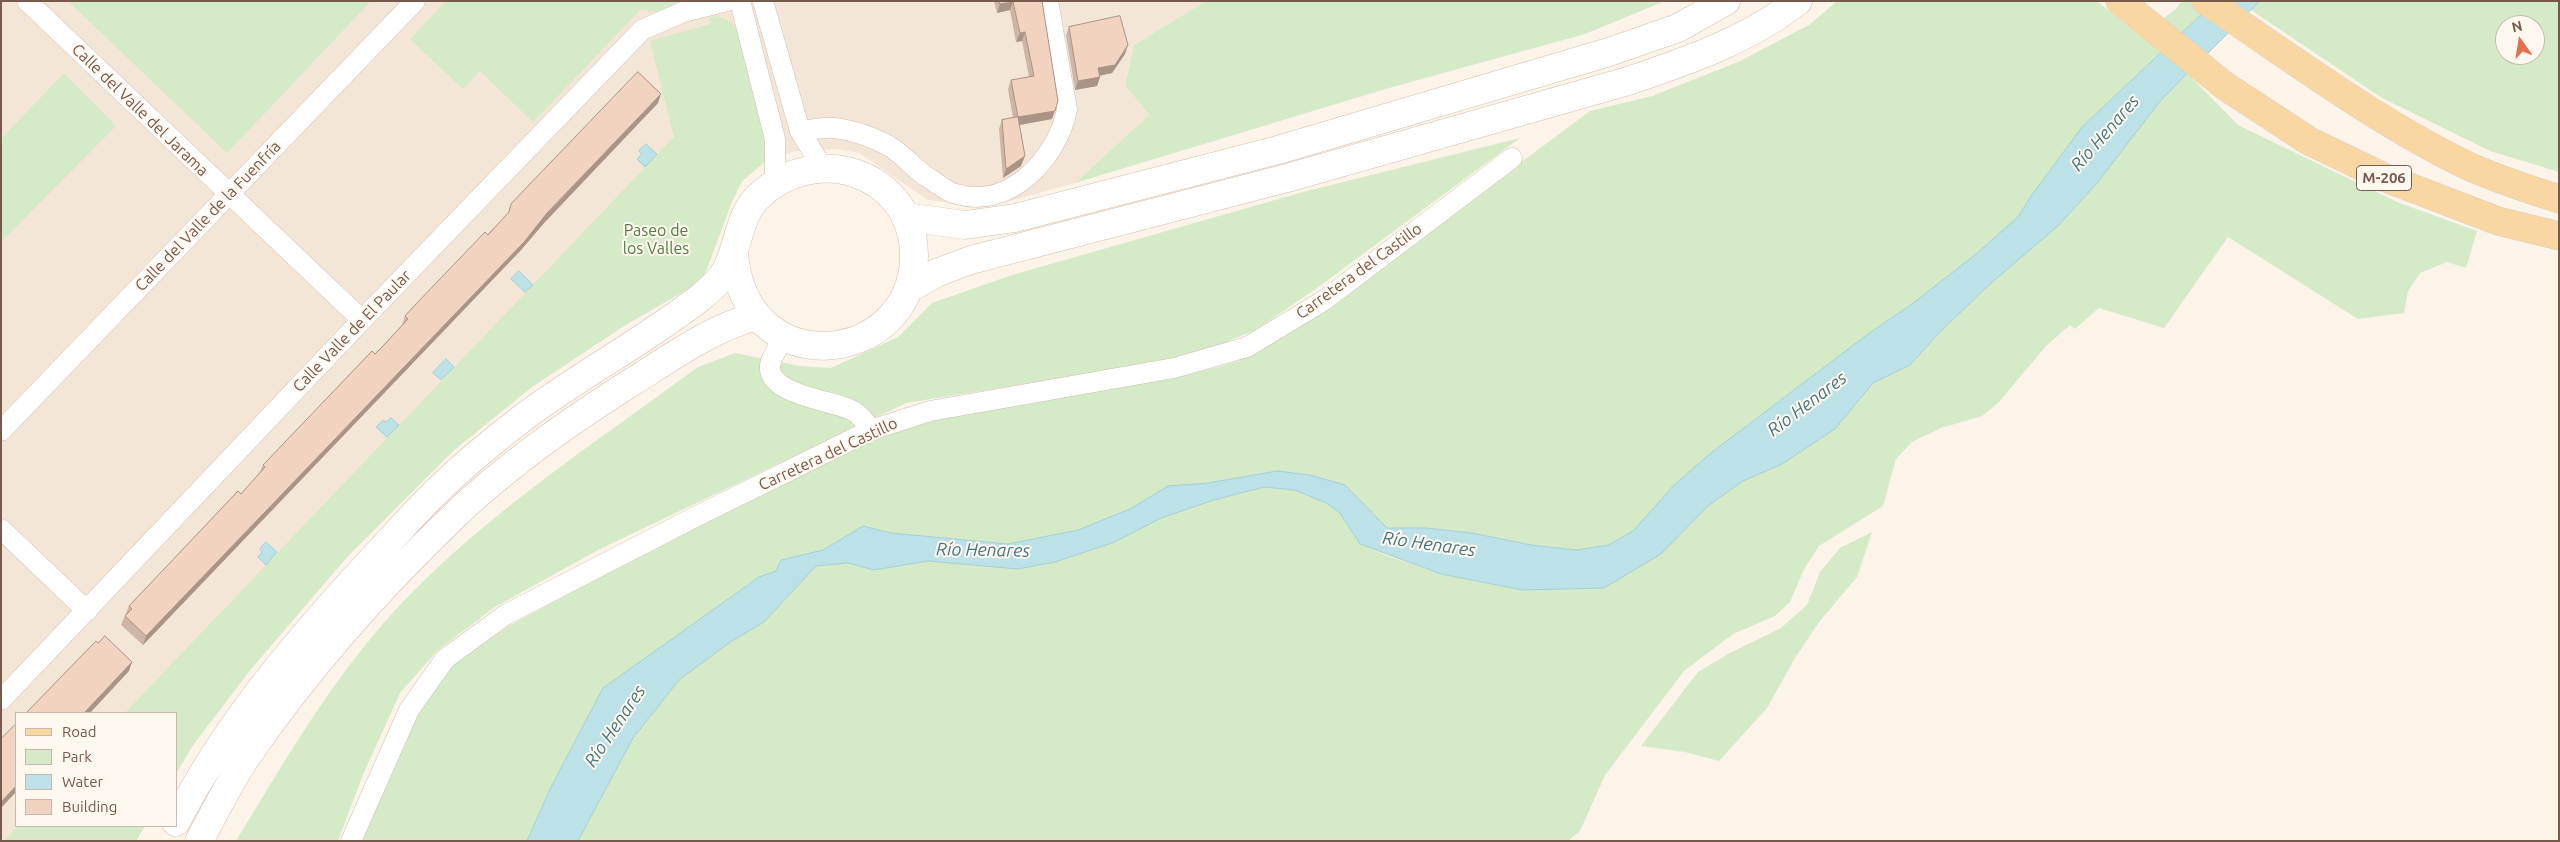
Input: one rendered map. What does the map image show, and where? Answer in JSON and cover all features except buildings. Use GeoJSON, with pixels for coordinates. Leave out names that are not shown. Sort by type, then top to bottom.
{"type":"FeatureCollection","features":[{"type":"Feature","properties":{"kind":"main road"},"geometry":{"type":"LineString","coordinates":[[905,217],[965,225],[1015,218],[1269,152],[1609,52],[1678,28],[1726,1]]}},
{"type":"Feature","properties":{"kind":"main road"},"geometry":{"type":"LineString","coordinates":[[908,289],[936,273],[971,260],[1287,178],[1628,81],[1683,62],[1735,40],[1772,22],[1798,1]]}},
{"type":"Feature","properties":{"kind":"main road","name":"M-206"},"geometry":{"type":"LineString","coordinates":[[2121,1],[2225,86],[2310,142],[2386,178],[2498,221],[2559,236]]}},
{"type":"Feature","properties":{"kind":"main road"},"geometry":{"type":"LineString","coordinates":[[2206,1],[2360,106],[2424,143],[2468,166],[2520,187],[2559,199]]}},
{"type":"Feature","properties":{"kind":"main road"},"geometry":{"type":"LineString","coordinates":[[178,818],[228,735],[271,675],[322,614],[437,490],[525,417],[679,314],[710,290],[726,271],[734,252],[740,224],[754,200],[776,182],[798,172],[822,167],[839,168],[871,180],[896,203],[905,217],[911,234],[914,253],[913,271],[908,289],[893,314],[870,334],[843,345],[813,346],[784,338],[756,316],[743,297],[738,282],[734,252]]}},
{"type":"Feature","properties":{"kind":"main road"},"geometry":{"type":"LineString","coordinates":[[2520,187],[2559,194]]}},
{"type":"Feature","properties":{"kind":"main road"},"geometry":{"type":"LineString","coordinates":[[199,841],[244,760],[318,661],[374,599],[455,515],[523,457],[610,396],[708,334],[732,323],[756,316]]}},
{"type":"Feature","properties":{"kind":"main road"},"geometry":{"type":"LineString","coordinates":[[167,841],[174,827]]}},
{"type":"Feature","properties":{"kind":"street","name":"Calle del Valle del Jarama"},"geometry":{"type":"LineString","coordinates":[[27,1],[229,196],[362,320]]}},
{"type":"Feature","properties":{"kind":"street","name":"Calle del Valle de la Fuenfría"},"geometry":{"type":"LineString","coordinates":[[1,431],[415,1]]}},
{"type":"Feature","properties":{"kind":"street","name":"Calle Valle de El Paular"},"geometry":{"type":"LineString","coordinates":[[1,700],[362,320],[642,30],[683,12],[727,1]]}},
{"type":"Feature","properties":{"kind":"street"},"geometry":{"type":"LineString","coordinates":[[740,1],[771,120],[776,149],[776,182]]}},
{"type":"Feature","properties":{"kind":"street"},"geometry":{"type":"LineString","coordinates":[[763,1],[800,131],[822,167]]}},
{"type":"Feature","properties":{"kind":"street"},"geometry":{"type":"LineString","coordinates":[[800,131],[834,128],[858,133],[892,148],[918,170],[955,194],[979,197],[1004,194],[1028,176],[1063,127],[1067,110],[1048,1]]}},
{"type":"Feature","properties":{"kind":"street","name":"Carretera del Castillo"},"geometry":{"type":"LineString","coordinates":[[351,841],[409,710],[445,659],[505,615],[693,518],[871,430],[930,411],[1174,368],[1247,347],[1322,301],[1512,158]]}},
{"type":"Feature","properties":{"kind":"street"},"geometry":{"type":"LineString","coordinates":[[784,338],[771,362],[771,374],[775,381],[799,394],[850,409],[866,422],[871,430]]}},
{"type":"Feature","properties":{"kind":"street"},"geometry":{"type":"LineString","coordinates":[[1,529],[86,611]]}},
{"type":"Feature","properties":{"kind":"shaded area"},"geometry":{"type":"Polygon","coordinates":[[[1,1],[1206,1],[1134,45],[1125,85],[1149,115],[1075,183],[988,207],[928,200],[859,153],[837,149],[795,151],[765,162],[742,181],[731,204],[705,274],[688,289],[627,324],[532,387],[454,450],[348,556],[251,669],[193,745],[178,771],[178,712],[15,712],[15,827],[144,827],[136,841],[1,841],[1,1]]]}},
{"type":"Feature","properties":{"kind":"green space"},"geometry":{"type":"Polygon","coordinates":[[[68,1],[371,1],[227,153],[68,1]]]}},
{"type":"Feature","properties":{"kind":"green space"},"geometry":{"type":"Polygon","coordinates":[[[446,1],[693,1],[655,12],[641,9],[533,122],[480,71],[463,89],[410,39],[446,1]]]}},
{"type":"Feature","properties":{"kind":"green space"},"geometry":{"type":"Polygon","coordinates":[[[1206,1],[1665,1],[1585,34],[1389,88],[1075,183],[1149,115],[1125,85],[1134,45],[1206,1]]]}},
{"type":"Feature","properties":{"kind":"green space"},"geometry":{"type":"Polygon","coordinates":[[[1837,1],[2097,1],[2140,36],[2176,9],[2182,1],[2216,1],[2082,127],[2031,196],[2018,217],[1976,254],[1912,304],[1868,334],[1712,452],[1674,485],[1633,531],[1608,545],[1577,550],[1531,545],[1472,533],[1426,528],[1387,528],[1367,508],[1277,471],[1208,483],[1168,486],[1130,509],[1078,530],[1008,544],[891,533],[863,526],[823,550],[781,560],[776,571],[759,577],[603,688],[550,789],[527,841],[358,841],[416,712],[456,662],[512,624],[661,544],[871,441],[922,422],[1068,394],[1188,375],[1238,361],[1305,323],[1590,111],[1652,96],[1738,62],[1809,25],[1837,1]]]}},
{"type":"Feature","properties":{"kind":"green space"},"geometry":{"type":"Polygon","coordinates":[[[2260,1],[2559,1],[2559,172],[2490,151],[2382,98],[2251,10],[2260,1]]]}},
{"type":"Feature","properties":{"kind":"green space","name":"Paseo de los Valles"},"geometry":{"type":"Polygon","coordinates":[[[717,16],[731,22],[739,33],[763,127],[765,162],[742,181],[731,204],[705,274],[688,289],[627,324],[532,387],[454,450],[348,556],[251,669],[193,745],[178,771],[178,712],[126,712],[674,137],[650,41],[710,24],[709,17],[717,16]]]}},
{"type":"Feature","properties":{"kind":"green space"},"geometry":{"type":"Polygon","coordinates":[[[64,73],[116,126],[1,242],[1,139],[64,73]]]}},
{"type":"Feature","properties":{"kind":"green space"},"geometry":{"type":"Polygon","coordinates":[[[2188,74],[2238,125],[2397,202],[2477,231],[2466,268],[2447,262],[2420,273],[2408,291],[2404,313],[2358,319],[2228,237],[2164,328],[2099,308],[2075,329],[2070,325],[2046,346],[1999,402],[1982,416],[1941,428],[1912,442],[1896,459],[1883,506],[1819,546],[1804,569],[1790,602],[1775,616],[1733,634],[1684,671],[1605,775],[1580,831],[1568,841],[578,841],[633,738],[679,680],[729,643],[764,622],[816,566],[848,563],[874,570],[928,561],[1018,569],[1055,562],[1115,542],[1160,518],[1214,500],[1264,487],[1295,490],[1326,503],[1339,512],[1360,544],[1388,556],[1441,574],[1522,590],[1661,554],[1709,505],[1743,481],[1782,464],[1835,429],[1873,383],[1910,365],[1939,333],[1990,284],[2058,226],[2098,182],[2161,100],[2188,74]]]}},
{"type":"Feature","properties":{"kind":"green space"},"geometry":{"type":"Polygon","coordinates":[[[1520,138],[1317,288],[1257,329],[1208,350],[1138,366],[906,403],[598,550],[495,607],[438,650],[400,693],[362,777],[338,841],[236,841],[292,749],[332,689],[376,632],[400,605],[434,571],[506,509],[698,367],[735,353],[800,366],[831,368],[898,337],[932,303],[1012,275],[1303,192],[1520,138]]]}},
{"type":"Feature","properties":{"kind":"green space"},"geometry":{"type":"Polygon","coordinates":[[[1872,532],[1857,577],[1819,622],[1795,658],[1767,708],[1719,761],[1685,752],[1641,746],[1698,672],[1728,654],[1781,628],[1807,605],[1820,572],[1840,548],[1872,532]]]}},
{"type":"Feature","properties":{"kind":"green space"},"geometry":{"type":"Polygon","coordinates":[[[17,827],[144,827],[136,841],[4,841],[17,827]]]}},
{"type":"Feature","properties":{"kind":"water","name":"Río Henares"},"geometry":{"type":"Polygon","coordinates":[[[2216,1],[2260,1],[2161,100],[2098,182],[2058,226],[1990,284],[1939,333],[1910,365],[1873,383],[1835,429],[1782,464],[1743,481],[1709,505],[1661,554],[1604,588],[1522,590],[1441,574],[1360,544],[1339,512],[1326,503],[1295,490],[1264,487],[1214,500],[1161,518],[1115,542],[1055,562],[1018,569],[928,561],[874,570],[848,563],[816,566],[764,622],[729,643],[679,680],[633,738],[578,841],[527,841],[550,789],[603,688],[759,577],[776,571],[781,560],[823,550],[863,526],[891,533],[1008,544],[1078,530],[1130,509],[1168,486],[1208,483],[1277,471],[1310,475],[1345,485],[1387,528],[1426,528],[1472,533],[1531,545],[1577,550],[1608,545],[1633,531],[1674,485],[1712,452],[1868,334],[1912,304],[1976,254],[2018,217],[2031,196],[2082,127],[2216,1]]]}},
{"type":"Feature","properties":{"kind":"water"},"geometry":{"type":"Polygon","coordinates":[[[646,144],[657,154],[645,167],[637,159],[642,154],[639,151],[646,144]]]}},
{"type":"Feature","properties":{"kind":"water"},"geometry":{"type":"Polygon","coordinates":[[[519,271],[533,285],[525,292],[511,279],[519,271]]]}},
{"type":"Feature","properties":{"kind":"water"},"geometry":{"type":"Polygon","coordinates":[[[446,359],[454,367],[441,380],[433,373],[446,359]]]}},
{"type":"Feature","properties":{"kind":"water"},"geometry":{"type":"Polygon","coordinates":[[[391,418],[399,425],[387,437],[376,427],[383,420],[386,422],[391,418]]]}},
{"type":"Feature","properties":{"kind":"water"},"geometry":{"type":"Polygon","coordinates":[[[266,542],[277,552],[266,565],[258,557],[262,552],[260,549],[266,542]]]}}]}
